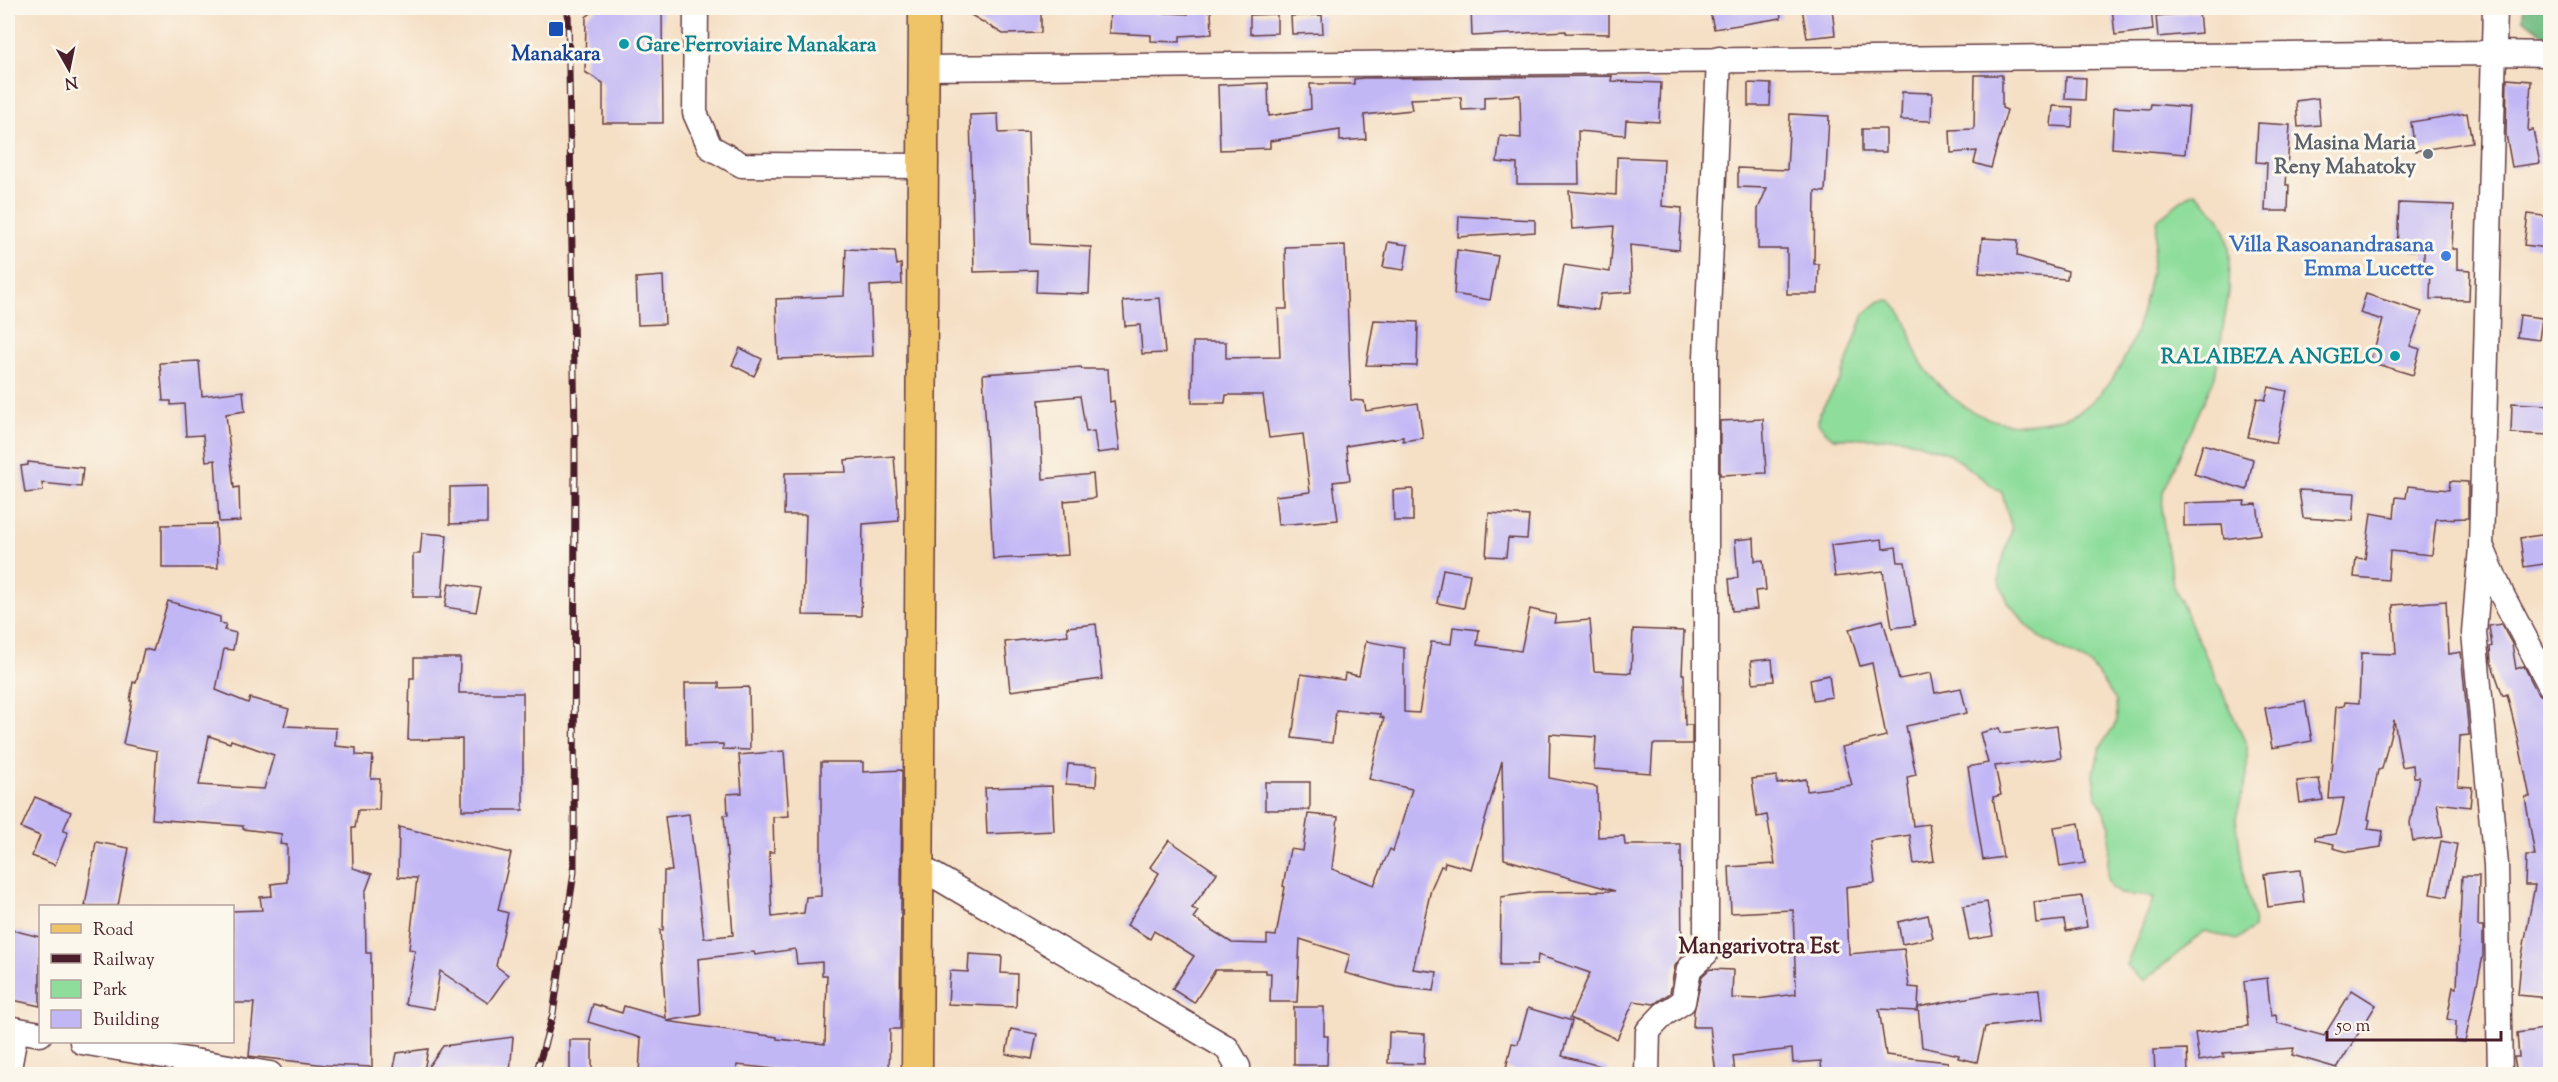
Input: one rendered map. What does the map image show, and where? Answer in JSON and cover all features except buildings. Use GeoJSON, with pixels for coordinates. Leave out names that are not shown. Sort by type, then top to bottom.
{"type":"FeatureCollection","features":[{"type":"Feature","properties":{"kind":"main road"},"geometry":{"type":"LineString","coordinates":[[917,1074],[924,8]]}},
{"type":"Feature","properties":{"kind":"street"},"geometry":{"type":"LineString","coordinates":[[696,8],[695,113],[711,147],[742,165],[924,166]]}},
{"type":"Feature","properties":{"kind":"street"},"geometry":{"type":"LineString","coordinates":[[2495,8],[2481,547],[2474,633],[2496,866],[2500,1074]]}},
{"type":"Feature","properties":{"kind":"street"},"geometry":{"type":"LineString","coordinates":[[923,68],[1719,59],[2550,54]]}},
{"type":"Feature","properties":{"kind":"street"},"geometry":{"type":"LineString","coordinates":[[1647,1074],[1648,1031],[1664,1014],[1683,1002],[1689,969],[1706,953],[1706,357],[1719,59]]}},
{"type":"Feature","properties":{"kind":"street"},"geometry":{"type":"LineString","coordinates":[[2481,547],[2502,595],[2550,685]]}},
{"type":"Feature","properties":{"kind":"street"},"geometry":{"type":"LineString","coordinates":[[920,867],[1227,1048],[1238,1067],[1235,1074]]}},
{"type":"Feature","properties":{"kind":"street"},"geometry":{"type":"LineString","coordinates":[[8,1074],[12,1029],[39,1034]]}},
{"type":"Feature","properties":{"kind":"street"},"geometry":{"type":"LineString","coordinates":[[93,1043],[270,1074]]}},
{"type":"Feature","properties":{"kind":"green space"},"geometry":{"type":"Polygon","coordinates":[[[2523,8],[2550,8],[2550,40],[2523,19],[2523,8]]]}},
{"type":"Feature","properties":{"kind":"green space"},"geometry":{"type":"Polygon","coordinates":[[[2196,193],[2219,217],[2227,236],[2230,256],[2229,292],[2215,377],[2163,492],[2162,514],[2173,584],[2247,746],[2247,776],[2236,818],[2244,878],[2254,918],[2253,928],[2237,940],[2205,931],[2144,981],[2126,965],[2154,897],[2120,894],[2111,888],[2107,879],[2110,826],[2096,795],[2093,776],[2100,748],[2117,721],[2116,701],[2091,665],[2041,638],[2008,602],[1999,580],[2012,529],[2002,493],[1948,453],[1901,438],[1832,438],[1818,423],[1819,413],[1841,379],[1864,314],[1880,301],[1890,300],[1905,319],[1916,352],[1927,370],[1947,393],[1962,405],[1983,417],[2017,424],[2056,419],[2080,411],[2100,394],[2116,373],[2128,350],[2145,298],[2158,219],[2185,198],[2196,193]]]}},
{"type":"Feature","properties":{"kind":"railway"},"geometry":{"type":"LineString","coordinates":[[536,1074],[553,1014],[574,872],[575,433],[568,8]]}},
{"type":"Feature","properties":{"kind":"place","name":"Manakara"},"geometry":{"type":"Point","coordinates":[556,29]}},
{"type":"Feature","properties":{"kind":"place","name":"Gare Ferroviaire Manakara"},"geometry":{"type":"Point","coordinates":[624,44]}},
{"type":"Feature","properties":{"kind":"place","name":"Masina Maria Reny Mahatoky"},"geometry":{"type":"Point","coordinates":[2428,154]}},
{"type":"Feature","properties":{"kind":"place","name":"Villa Rasoanandrasana Emma Lucette"},"geometry":{"type":"Point","coordinates":[2446,256]}},
{"type":"Feature","properties":{"kind":"place","name":"RALAIBEZA ANGELO"},"geometry":{"type":"Point","coordinates":[2395,356]}},
{"type":"Feature","properties":{"kind":"district","name":"Mangarivotra Est"},"geometry":{"type":"Point","coordinates":[1759,945]}}]}
